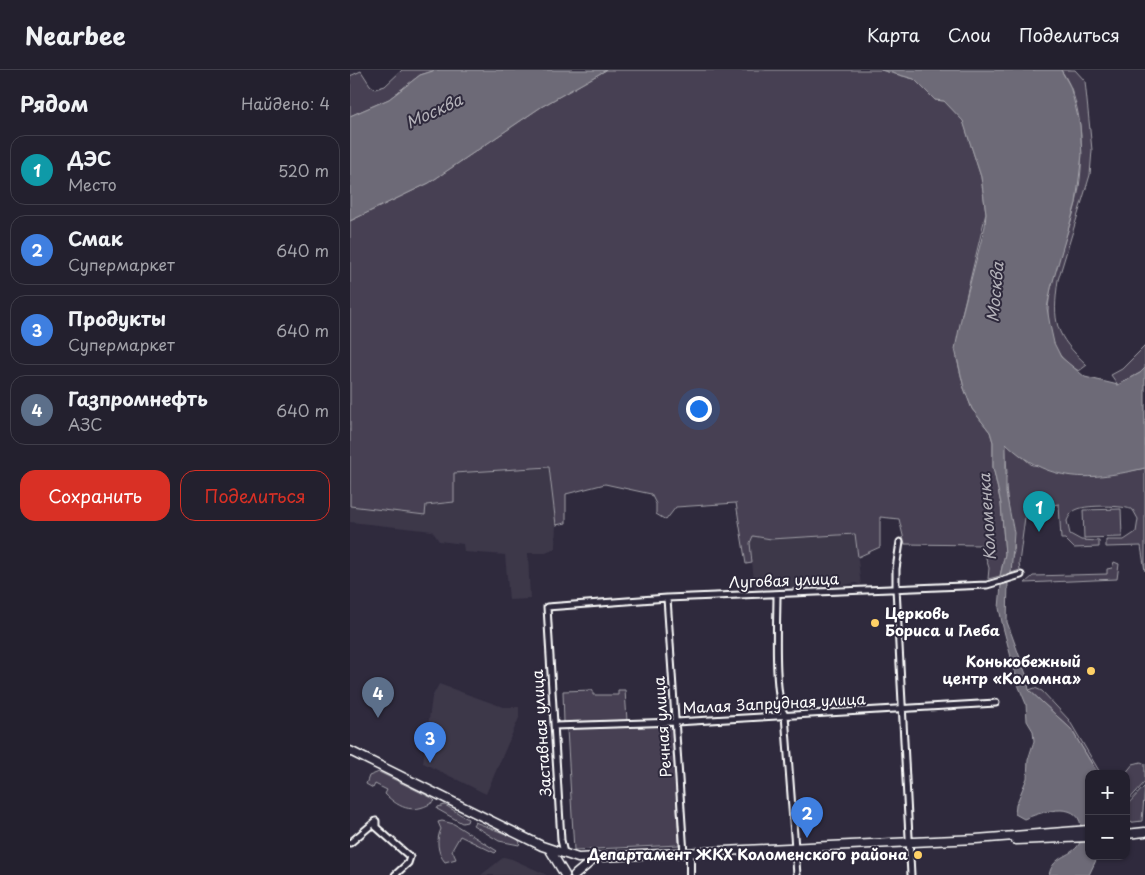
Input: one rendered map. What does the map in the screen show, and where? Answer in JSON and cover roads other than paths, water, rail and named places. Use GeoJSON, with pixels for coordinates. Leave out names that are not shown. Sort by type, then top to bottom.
{"type":"FeatureCollection","features":[{"type":"Feature","properties":{"kind":"main road"},"geometry":{"type":"LineString","coordinates":[[350,751],[550,850],[566,856],[594,859],[990,838],[1065,835],[1085,837]]}},
{"type":"Feature","properties":{"kind":"main road"},"geometry":{"type":"LineString","coordinates":[[1130,830],[1145,832]]}},
{"type":"Feature","properties":{"kind":"main road"},"geometry":{"type":"LineString","coordinates":[[1065,835],[1085,831]]}},
{"type":"Feature","properties":{"kind":"main road"},"geometry":{"type":"LineString","coordinates":[[1130,834],[1145,832]]}},
{"type":"Feature","properties":{"kind":"main road"},"geometry":{"type":"LineString","coordinates":[[550,850],[565,875]]}},
{"type":"Feature","properties":{"kind":"main road"},"geometry":{"type":"LineString","coordinates":[[565,875],[566,856]]}},
{"type":"Feature","properties":{"kind":"main road"},"geometry":{"type":"LineString","coordinates":[[575,875],[594,859]]}},
{"type":"Feature","properties":{"kind":"street"},"geometry":{"type":"LineString","coordinates":[[900,542],[896,569],[896,588],[912,875]]}},
{"type":"Feature","properties":{"kind":"street","name":"Луговая улица"},"geometry":{"type":"LineString","coordinates":[[547,607],[667,598],[987,585],[1020,574]]}},
{"type":"Feature","properties":{"kind":"street"},"geometry":{"type":"LineString","coordinates":[[777,595],[778,672],[781,710],[785,715],[797,875]]}},
{"type":"Feature","properties":{"kind":"street","name":"Речная улица"},"geometry":{"type":"LineString","coordinates":[[667,598],[690,875]]}},
{"type":"Feature","properties":{"kind":"street","name":"Заставная улица"},"geometry":{"type":"LineString","coordinates":[[547,607],[561,847],[566,856]]}},
{"type":"Feature","properties":{"kind":"street","name":"Малая Запрудная улица"},"geometry":{"type":"LineString","coordinates":[[554,726],[676,722],[996,703]]}},
{"type":"Feature","properties":{"kind":"street"},"geometry":{"type":"LineString","coordinates":[[350,843],[376,821],[376,827],[410,857],[408,863],[395,875]]}},
{"type":"Feature","properties":{"kind":"water","name":"Москва"},"geometry":{"type":"Polygon","coordinates":[[[436,70],[606,70],[541,107],[429,183],[350,221],[350,116],[389,99],[420,75],[436,70]]]}},
{"type":"Feature","properties":{"kind":"water","name":"Москва"},"geometry":{"type":"Polygon","coordinates":[[[881,70],[1061,70],[1070,86],[1080,125],[1082,155],[1076,203],[1047,308],[1054,343],[1061,357],[1085,377],[1118,385],[1140,373],[1145,368],[1145,468],[1088,477],[1071,476],[1038,466],[1006,443],[1006,493],[1014,533],[1011,573],[1000,576],[1005,554],[1001,504],[993,467],[993,442],[990,432],[972,409],[964,388],[955,349],[985,226],[986,213],[981,177],[963,121],[944,101],[935,100],[914,79],[881,70]]]}},
{"type":"Feature","properties":{"kind":"water"},"geometry":{"type":"Polygon","coordinates":[[[1008,583],[1007,622],[1027,677],[1029,690],[1071,729],[1096,770],[1085,770],[1085,860],[1096,860],[1089,875],[1049,875],[1055,863],[1073,851],[1080,842],[1081,826],[1078,818],[1073,813],[1065,810],[1048,811],[1024,819],[1015,814],[1016,805],[1027,778],[1028,760],[1034,741],[1033,731],[1027,721],[1026,704],[1019,687],[1003,627],[999,608],[1001,585],[1008,583]]]}},
{"type":"Feature","properties":{"kind":"place","name":"ДЭС"},"geometry":{"type":"Point","coordinates":[1039,532]}},
{"type":"Feature","properties":{"kind":"place","name":"Церковь Бориса и Глеба"},"geometry":{"type":"Point","coordinates":[875,623]}},
{"type":"Feature","properties":{"kind":"place","name":"Конькобежный центр «Коломна»"},"geometry":{"type":"Point","coordinates":[1091,671]}},
{"type":"Feature","properties":{"kind":"place","name":"Газпромнефть"},"geometry":{"type":"Point","coordinates":[378,718]}},
{"type":"Feature","properties":{"kind":"place","name":"Продукты"},"geometry":{"type":"Point","coordinates":[430,763]}},
{"type":"Feature","properties":{"kind":"place","name":"Смак"},"geometry":{"type":"Point","coordinates":[807,838]}},
{"type":"Feature","properties":{"kind":"place","name":"Департамент ЖКХ Коломенского района"},"geometry":{"type":"Point","coordinates":[918,855]}},
{"type":"Feature","properties":{"kind":"water label","name":"Коломенка"},"geometry":{"type":"Point","coordinates":[987,517]}}]}
